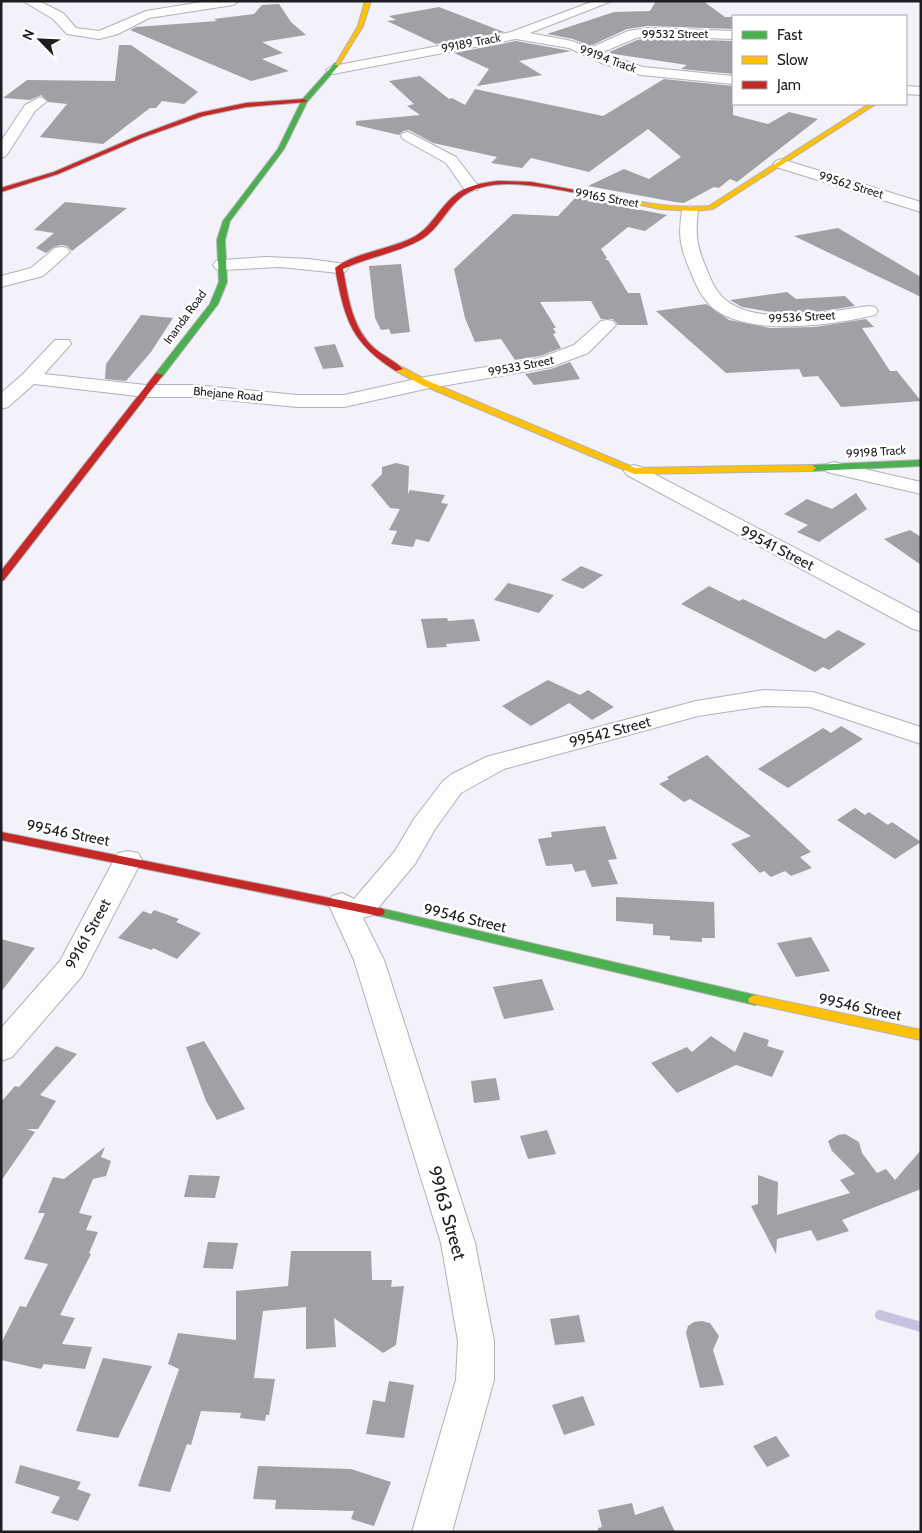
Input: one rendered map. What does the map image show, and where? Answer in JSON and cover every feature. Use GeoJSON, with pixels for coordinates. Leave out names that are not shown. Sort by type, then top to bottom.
{"type":"FeatureCollection","features":[{"type":"Feature","properties":{"kind":"street"},"geometry":{"type":"LineString","coordinates":[[29,1],[58,16],[72,31],[99,35],[113,31],[146,15],[233,1]]}},
{"type":"Feature","properties":{"kind":"street"},"geometry":{"type":"LineString","coordinates":[[56,1],[58,16]]}},
{"type":"Feature","properties":{"kind":"street","name":"Inanda Road"},"geometry":{"type":"LineString","coordinates":[[1,578],[214,304],[223,281],[219,250],[221,234],[227,221],[281,149],[304,101],[333,70],[361,26],[367,11],[368,1]]}},
{"type":"Feature","properties":{"kind":"street","name":"99189 Track"},"geometry":{"type":"LineString","coordinates":[[333,70],[514,35],[606,1]]}},
{"type":"Feature","properties":{"kind":"street","name":"99532 Street"},"geometry":{"type":"LineString","coordinates":[[591,52],[634,34],[648,32],[732,35]]}},
{"type":"Feature","properties":{"kind":"street","name":"99194 Track"},"geometry":{"type":"LineString","coordinates":[[514,35],[572,45],[609,61],[641,71],[732,80]]}},
{"type":"Feature","properties":{"kind":"street"},"geometry":{"type":"LineString","coordinates":[[907,90],[921,91]]}},
{"type":"Feature","properties":{"kind":"street"},"geometry":{"type":"LineString","coordinates":[[1,153],[30,108],[40,101]]}},
{"type":"Feature","properties":{"kind":"street"},"geometry":{"type":"LineString","coordinates":[[1,190],[56,173],[150,133],[201,114],[246,105],[304,101]]}},
{"type":"Feature","properties":{"kind":"street","name":"99165 Street"},"geometry":{"type":"LineString","coordinates":[[471,187],[492,184],[522,184],[690,211],[711,208],[871,105]]}},
{"type":"Feature","properties":{"kind":"street"},"geometry":{"type":"LineString","coordinates":[[222,265],[252,261],[302,262],[339,268],[353,260],[403,246],[425,235],[436,226],[458,196],[471,187],[451,160],[408,136]]}},
{"type":"Feature","properties":{"kind":"street","name":"99562 Street"},"geometry":{"type":"LineString","coordinates":[[782,164],[921,207]]}},
{"type":"Feature","properties":{"kind":"street","name":"99536 Street"},"geometry":{"type":"LineString","coordinates":[[690,211],[687,235],[690,247],[701,278],[723,307],[744,316],[772,320],[832,316],[869,310]]}},
{"type":"Feature","properties":{"kind":"street"},"geometry":{"type":"LineString","coordinates":[[1,282],[36,272],[61,252]]}},
{"type":"Feature","properties":{"kind":"street"},"geometry":{"type":"LineString","coordinates":[[339,268],[344,300],[358,336],[368,349],[381,359],[425,383],[634,470],[834,468],[921,488]]}},
{"type":"Feature","properties":{"kind":"street","name":"99533 Street"},"geometry":{"type":"LineString","coordinates":[[425,383],[544,363],[580,349],[607,325]]}},
{"type":"Feature","properties":{"kind":"street"},"geometry":{"type":"LineString","coordinates":[[1,403],[30,378],[62,344]]}},
{"type":"Feature","properties":{"kind":"street","name":"Bhejane Road"},"geometry":{"type":"LineString","coordinates":[[30,378],[146,391],[220,392],[297,402],[344,401],[425,383]]}},
{"type":"Feature","properties":{"kind":"street","name":"99198 Track"},"geometry":{"type":"LineString","coordinates":[[834,468],[921,462]]}},
{"type":"Feature","properties":{"kind":"street","name":"99541 Street"},"geometry":{"type":"LineString","coordinates":[[634,470],[921,624]]}},
{"type":"Feature","properties":{"kind":"street","name":"99542 Street"},"geometry":{"type":"LineString","coordinates":[[352,906],[405,857],[424,825],[452,787],[461,780],[495,763],[696,709],[764,698],[813,700],[921,736]]}},
{"type":"Feature","properties":{"kind":"street","name":"99546 Street"},"geometry":{"type":"LineString","coordinates":[[1,836],[352,906],[690,986],[921,1035]]}},
{"type":"Feature","properties":{"kind":"street","name":"99161 Street"},"geometry":{"type":"LineString","coordinates":[[1,1050],[70,968],[128,860]]}},
{"type":"Feature","properties":{"kind":"street","name":"99163 Street"},"geometry":{"type":"LineString","coordinates":[[352,906],[458,1243],[476,1341],[475,1380],[432,1532]]}},
{"type":"Feature","properties":{"kind":"building"},"geometry":{"type":"Polygon","coordinates":[[[656,1],[703,1],[725,17],[732,17],[732,29],[648,26],[627,29],[590,46],[573,39],[547,34],[614,12],[650,11],[656,1]]]}},
{"type":"Feature","properties":{"kind":"building"},"geometry":{"type":"Polygon","coordinates":[[[279,4],[291,22],[306,35],[262,42],[283,53],[262,59],[289,71],[251,81],[130,30],[136,27],[217,21],[214,19],[254,14],[262,5],[279,4]]]}},
{"type":"Feature","properties":{"kind":"building"},"geometry":{"type":"Polygon","coordinates":[[[439,7],[504,32],[436,44],[387,21],[396,20],[389,16],[439,7]]]}},
{"type":"Feature","properties":{"kind":"building"},"geometry":{"type":"Polygon","coordinates":[[[648,38],[732,41],[732,74],[681,69],[687,65],[607,53],[637,40],[648,38]]]}},
{"type":"Feature","properties":{"kind":"building"},"geometry":{"type":"Polygon","coordinates":[[[516,41],[571,51],[519,61],[542,75],[477,86],[489,69],[454,53],[516,41]]]}},
{"type":"Feature","properties":{"kind":"building"},"geometry":{"type":"Polygon","coordinates":[[[119,45],[131,45],[198,92],[184,104],[162,101],[156,108],[150,108],[103,144],[40,137],[67,104],[48,102],[41,95],[30,100],[3,98],[27,80],[115,81],[119,45]]]}},
{"type":"Feature","properties":{"kind":"building"},"geometry":{"type":"Polygon","coordinates":[[[420,76],[449,99],[452,98],[465,105],[475,89],[603,116],[664,79],[732,86],[733,115],[768,124],[789,112],[818,119],[737,182],[730,179],[719,188],[714,187],[684,203],[588,186],[624,169],[649,179],[681,157],[648,129],[589,172],[531,158],[522,168],[491,163],[497,157],[433,143],[409,130],[403,131],[399,135],[356,125],[356,121],[420,115],[407,106],[414,104],[389,81],[420,76]]]}},
{"type":"Feature","properties":{"kind":"building"},"geometry":{"type":"Polygon","coordinates":[[[576,197],[667,215],[645,231],[628,227],[601,249],[607,258],[605,260],[608,260],[628,293],[640,293],[648,325],[618,325],[613,319],[601,319],[591,301],[540,302],[556,328],[553,328],[556,333],[553,334],[561,348],[540,356],[515,360],[501,339],[475,342],[465,318],[454,269],[513,214],[558,216],[576,197]]]}},
{"type":"Feature","properties":{"kind":"building"},"geometry":{"type":"Polygon","coordinates":[[[65,202],[127,208],[72,251],[67,246],[61,245],[54,247],[46,253],[36,248],[54,233],[34,230],[65,202]]]}},
{"type":"Feature","properties":{"kind":"building"},"geometry":{"type":"Polygon","coordinates":[[[838,228],[921,277],[921,297],[794,236],[838,228]]]}},
{"type":"Feature","properties":{"kind":"building"},"geometry":{"type":"Polygon","coordinates":[[[401,264],[410,332],[391,334],[389,329],[381,330],[375,318],[369,266],[401,264]]]}},
{"type":"Feature","properties":{"kind":"building"},"geometry":{"type":"Polygon","coordinates":[[[787,292],[796,299],[845,296],[855,306],[816,312],[777,313],[742,307],[730,300],[787,292]]]}},
{"type":"Feature","properties":{"kind":"building"},"geometry":{"type":"Polygon","coordinates":[[[706,304],[729,320],[770,328],[815,327],[866,319],[874,327],[862,328],[890,371],[897,371],[921,401],[841,407],[818,376],[803,377],[799,369],[726,373],[656,311],[706,304]]]}},
{"type":"Feature","properties":{"kind":"building"},"geometry":{"type":"Polygon","coordinates":[[[141,315],[173,318],[151,352],[126,381],[105,379],[106,364],[141,315]]]}},
{"type":"Feature","properties":{"kind":"building"},"geometry":{"type":"Polygon","coordinates":[[[335,344],[344,367],[323,369],[314,347],[335,344]]]}},
{"type":"Feature","properties":{"kind":"building"},"geometry":{"type":"Polygon","coordinates":[[[570,362],[580,379],[534,385],[525,374],[551,369],[570,362]]]}},
{"type":"Feature","properties":{"kind":"building"},"geometry":{"type":"Polygon","coordinates":[[[396,463],[409,466],[408,494],[410,490],[445,495],[441,503],[448,504],[429,542],[416,539],[413,547],[391,544],[397,531],[389,530],[400,509],[390,508],[371,485],[382,474],[382,467],[396,463]]]}},
{"type":"Feature","properties":{"kind":"building"},"geometry":{"type":"Polygon","coordinates":[[[856,493],[867,509],[819,542],[797,532],[808,525],[784,514],[807,499],[832,509],[856,493]]]}},
{"type":"Feature","properties":{"kind":"building"},"geometry":{"type":"Polygon","coordinates":[[[910,530],[921,537],[921,565],[884,539],[910,530]]]}},
{"type":"Feature","properties":{"kind":"building"},"geometry":{"type":"Polygon","coordinates":[[[581,566],[603,575],[583,589],[561,580],[581,566]]]}},
{"type":"Feature","properties":{"kind":"building"},"geometry":{"type":"Polygon","coordinates":[[[508,583],[554,595],[539,613],[494,600],[508,583]]]}},
{"type":"Feature","properties":{"kind":"building"},"geometry":{"type":"Polygon","coordinates":[[[709,586],[739,601],[743,599],[825,639],[838,630],[866,644],[829,670],[823,667],[815,672],[681,604],[709,586]]]}},
{"type":"Feature","properties":{"kind":"building"},"geometry":{"type":"Polygon","coordinates":[[[447,618],[448,621],[474,619],[480,641],[446,644],[447,647],[427,648],[421,619],[447,618]]]}},
{"type":"Feature","properties":{"kind":"building"},"geometry":{"type":"Polygon","coordinates":[[[548,680],[580,695],[588,690],[614,707],[592,720],[569,703],[531,726],[502,706],[548,680]]]}},
{"type":"Feature","properties":{"kind":"building"},"geometry":{"type":"Polygon","coordinates":[[[841,726],[863,739],[788,788],[758,769],[823,728],[831,733],[841,726]]]}},
{"type":"Feature","properties":{"kind":"building"},"geometry":{"type":"Polygon","coordinates":[[[707,755],[811,852],[800,857],[812,868],[791,876],[785,871],[771,877],[764,871],[760,873],[731,844],[751,836],[690,799],[684,802],[659,784],[669,779],[667,777],[707,755]]]}},
{"type":"Feature","properties":{"kind":"building"},"geometry":{"type":"Polygon","coordinates":[[[855,808],[865,815],[869,812],[888,825],[892,822],[921,842],[895,859],[837,820],[855,808]]]}},
{"type":"Feature","properties":{"kind":"building"},"geometry":{"type":"Polygon","coordinates":[[[605,826],[617,859],[608,860],[618,884],[592,887],[585,870],[575,872],[572,864],[546,866],[538,839],[552,837],[551,832],[605,826]]]}},
{"type":"Feature","properties":{"kind":"building"},"geometry":{"type":"Polygon","coordinates":[[[616,897],[714,902],[715,938],[702,938],[702,942],[670,940],[670,936],[653,935],[653,924],[616,921],[616,897]]]}},
{"type":"Feature","properties":{"kind":"building"},"geometry":{"type":"Polygon","coordinates":[[[154,910],[179,919],[176,922],[201,933],[177,959],[153,948],[152,950],[118,938],[143,911],[151,914],[154,910]]]}},
{"type":"Feature","properties":{"kind":"building"},"geometry":{"type":"Polygon","coordinates":[[[811,937],[830,971],[796,977],[777,943],[811,937]]]}},
{"type":"Feature","properties":{"kind":"building"},"geometry":{"type":"Polygon","coordinates":[[[1,939],[35,948],[1,992],[1,939]]]}},
{"type":"Feature","properties":{"kind":"building"},"geometry":{"type":"Polygon","coordinates":[[[542,979],[554,1010],[504,1019],[493,987],[542,979]]]}},
{"type":"Feature","properties":{"kind":"building"},"geometry":{"type":"Polygon","coordinates":[[[744,1032],[769,1040],[767,1046],[784,1051],[772,1077],[736,1065],[677,1093],[651,1063],[687,1047],[692,1052],[711,1036],[735,1052],[744,1032]]]}},
{"type":"Feature","properties":{"kind":"building"},"geometry":{"type":"Polygon","coordinates":[[[204,1041],[245,1109],[217,1120],[206,1101],[186,1047],[204,1041]]]}},
{"type":"Feature","properties":{"kind":"building"},"geometry":{"type":"Polygon","coordinates":[[[56,1046],[77,1054],[40,1095],[56,1101],[38,1129],[27,1129],[35,1132],[1,1181],[1,1102],[15,1086],[19,1087],[56,1046]]]}},
{"type":"Feature","properties":{"kind":"building"},"geometry":{"type":"Polygon","coordinates":[[[496,1078],[500,1100],[474,1103],[471,1081],[496,1078]]]}},
{"type":"Feature","properties":{"kind":"building"},"geometry":{"type":"Polygon","coordinates":[[[547,1130],[556,1154],[528,1159],[520,1136],[547,1130]]]}},
{"type":"Feature","properties":{"kind":"building"},"geometry":{"type":"Polygon","coordinates":[[[845,1134],[859,1142],[862,1153],[877,1173],[886,1169],[895,1180],[921,1150],[921,1189],[842,1220],[849,1231],[817,1241],[811,1230],[777,1239],[776,1254],[751,1206],[758,1204],[758,1175],[778,1182],[777,1215],[850,1193],[840,1180],[855,1174],[832,1151],[828,1141],[838,1135],[845,1134]]]}},
{"type":"Feature","properties":{"kind":"building"},"geometry":{"type":"Polygon","coordinates":[[[105,1147],[101,1157],[111,1161],[106,1176],[93,1179],[79,1213],[92,1216],[86,1230],[98,1232],[89,1253],[91,1254],[60,1315],[75,1318],[62,1344],[92,1347],[85,1369],[44,1364],[41,1369],[1,1360],[1,1343],[20,1306],[26,1307],[48,1264],[24,1259],[45,1213],[38,1213],[53,1177],[64,1179],[105,1147]]]}},
{"type":"Feature","properties":{"kind":"building"},"geometry":{"type":"Polygon","coordinates":[[[189,1175],[220,1176],[215,1198],[184,1197],[189,1175]]]}},
{"type":"Feature","properties":{"kind":"building"},"geometry":{"type":"Polygon","coordinates":[[[208,1242],[238,1243],[233,1269],[203,1268],[208,1242]]]}},
{"type":"Feature","properties":{"kind":"building"},"geometry":{"type":"Polygon","coordinates":[[[291,1251],[371,1251],[372,1280],[392,1280],[391,1287],[404,1286],[396,1345],[383,1353],[334,1318],[336,1347],[306,1349],[306,1307],[263,1311],[254,1378],[275,1379],[269,1415],[266,1415],[265,1421],[240,1418],[241,1413],[201,1411],[191,1445],[187,1444],[170,1492],[138,1486],[179,1369],[168,1364],[178,1333],[236,1340],[236,1291],[288,1286],[291,1251]]]}},
{"type":"Feature","properties":{"kind":"building"},"geometry":{"type":"Polygon","coordinates":[[[579,1315],[585,1342],[555,1345],[550,1319],[579,1315]]]}},
{"type":"Feature","properties":{"kind":"building"},"geometry":{"type":"Polygon","coordinates":[[[694,1322],[710,1323],[719,1336],[713,1350],[724,1385],[700,1388],[686,1333],[688,1326],[694,1322]]]}},
{"type":"Feature","properties":{"kind":"building"},"geometry":{"type":"Polygon","coordinates":[[[103,1358],[152,1366],[118,1438],[76,1431],[103,1358]]]}},
{"type":"Feature","properties":{"kind":"building"},"geometry":{"type":"Polygon","coordinates":[[[389,1381],[414,1385],[404,1438],[366,1434],[373,1400],[385,1402],[389,1381]]]}},
{"type":"Feature","properties":{"kind":"building"},"geometry":{"type":"Polygon","coordinates":[[[583,1396],[595,1425],[564,1435],[552,1405],[583,1396]]]}},
{"type":"Feature","properties":{"kind":"building"},"geometry":{"type":"Polygon","coordinates":[[[776,1436],[790,1456],[767,1467],[753,1446],[776,1436]]]}},
{"type":"Feature","properties":{"kind":"building"},"geometry":{"type":"Polygon","coordinates":[[[20,1465],[81,1482],[77,1489],[91,1494],[78,1521],[51,1513],[60,1497],[15,1483],[20,1465]]]}},
{"type":"Feature","properties":{"kind":"building"},"geometry":{"type":"Polygon","coordinates":[[[258,1466],[351,1469],[391,1482],[374,1526],[351,1519],[354,1511],[275,1509],[276,1500],[253,1499],[258,1466]]]}},
{"type":"Feature","properties":{"kind":"building"},"geometry":{"type":"Polygon","coordinates":[[[632,1503],[635,1515],[663,1506],[675,1532],[598,1532],[598,1528],[602,1527],[598,1510],[632,1503]]]}},
{"type":"Feature","properties":{"kind":"waterway"},"geometry":{"type":"LineString","coordinates":[[880,1315],[921,1327]]}},
{"type":"Feature","properties":{"kind":"traffic: fast"},"geometry":{"type":"LineString","coordinates":[[159,375],[214,304],[223,282],[221,240],[227,221],[281,149],[304,101],[337,64]]}},
{"type":"Feature","properties":{"kind":"traffic: fast"},"geometry":{"type":"LineString","coordinates":[[812,468],[921,463]]}},
{"type":"Feature","properties":{"kind":"traffic: fast"},"geometry":{"type":"LineString","coordinates":[[379,912],[755,1000]]}},
{"type":"Feature","properties":{"kind":"traffic: slow"},"geometry":{"type":"LineString","coordinates":[[337,64],[364,18],[368,1]]}},
{"type":"Feature","properties":{"kind":"traffic: slow"},"geometry":{"type":"LineString","coordinates":[[577,191],[660,207],[677,209],[711,208],[871,105]]}},
{"type":"Feature","properties":{"kind":"traffic: slow"},"geometry":{"type":"LineString","coordinates":[[399,369],[425,383],[634,471],[812,468]]}},
{"type":"Feature","properties":{"kind":"traffic: slow"},"geometry":{"type":"LineString","coordinates":[[755,1000],[921,1035]]}},
{"type":"Feature","properties":{"kind":"traffic: jam"},"geometry":{"type":"LineString","coordinates":[[1,190],[56,173],[142,136],[201,114],[246,105],[304,101]]}},
{"type":"Feature","properties":{"kind":"traffic: jam"},"geometry":{"type":"LineString","coordinates":[[399,369],[371,349],[355,328],[346,301],[339,268],[399,247],[418,238],[435,224],[457,197],[468,189],[482,185],[514,183],[577,191]]}},
{"type":"Feature","properties":{"kind":"traffic: jam"},"geometry":{"type":"LineString","coordinates":[[1,578],[159,375]]}},
{"type":"Feature","properties":{"kind":"traffic: jam"},"geometry":{"type":"LineString","coordinates":[[1,836],[379,912]]}}]}
